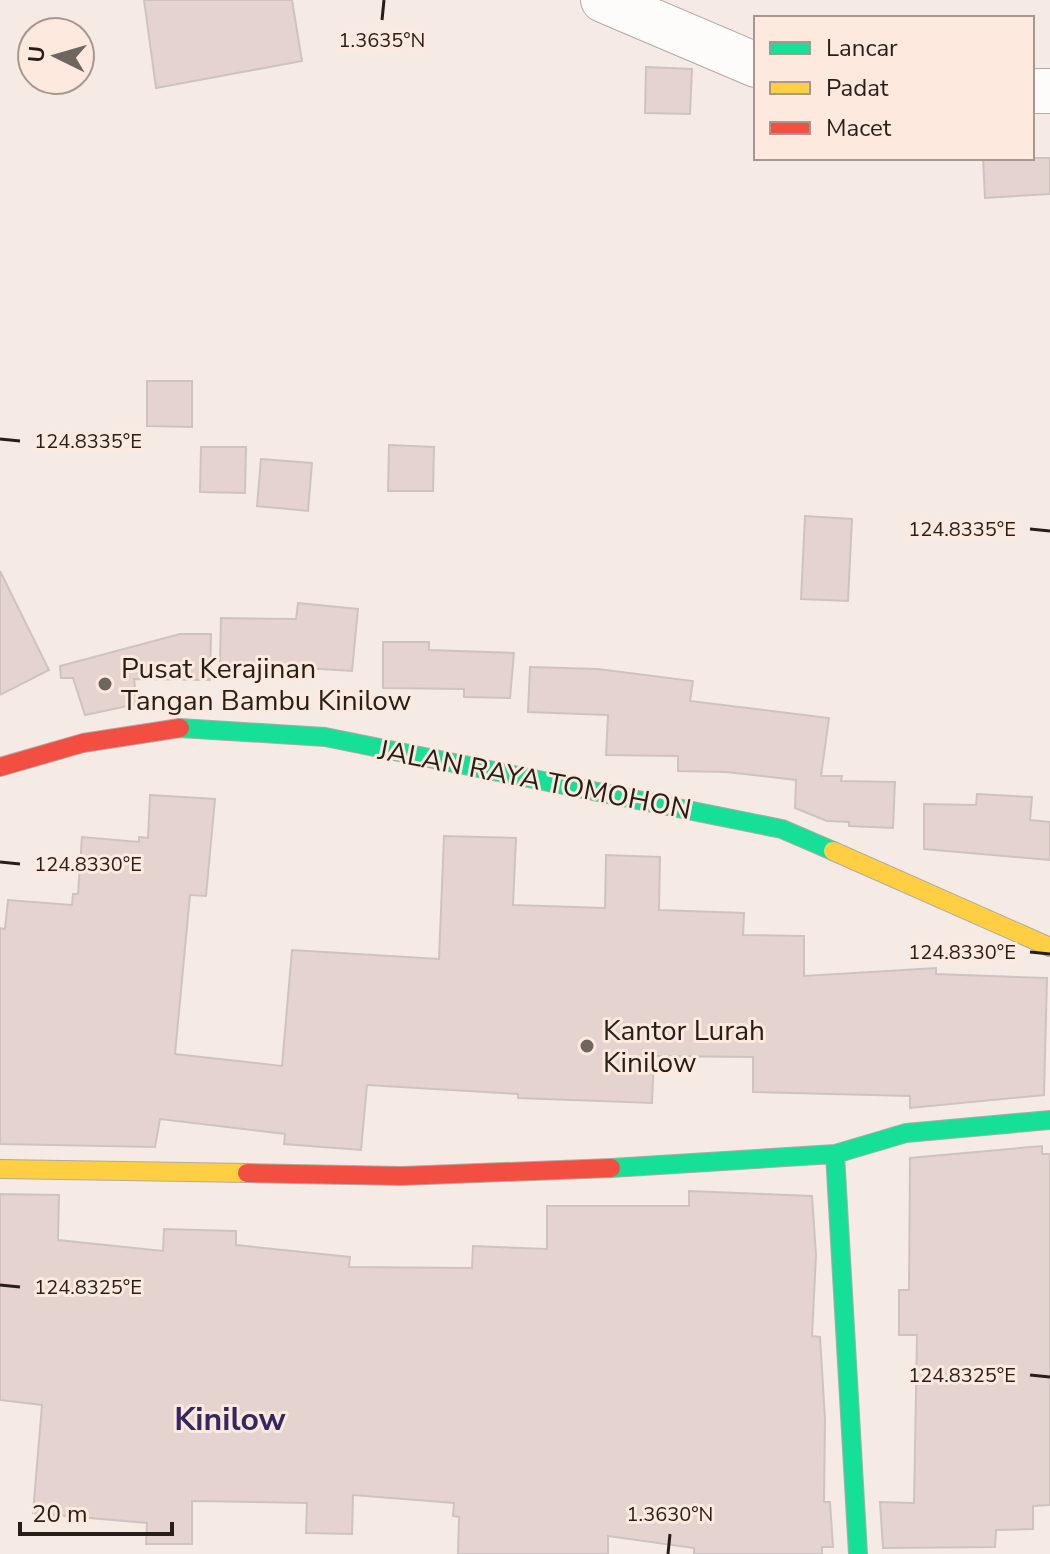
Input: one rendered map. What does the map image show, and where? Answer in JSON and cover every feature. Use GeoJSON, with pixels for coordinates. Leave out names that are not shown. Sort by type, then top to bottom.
{"type":"FeatureCollection","features":[{"type":"Feature","properties":{"kind":"main road","name":"JALAN RAYA TOMOHON"},"geometry":{"type":"LineString","coordinates":[[0,767],[83,743],[180,728],[325,737],[782,829],[1050,947]]}},
{"type":"Feature","properties":{"kind":"main road"},"geometry":{"type":"LineString","coordinates":[[0,1169],[402,1176],[698,1165],[835,1154],[906,1133],[1050,1120]]}},
{"type":"Feature","properties":{"kind":"main road"},"geometry":{"type":"LineString","coordinates":[[835,1154],[858,1554]]}},
{"type":"Feature","properties":{"kind":"street"},"geometry":{"type":"LineString","coordinates":[[603,0],[754,64]]}},
{"type":"Feature","properties":{"kind":"building"},"geometry":{"type":"Polygon","coordinates":[[[144,0],[292,0],[302,61],[156,88],[144,0]]]}},
{"type":"Feature","properties":{"kind":"building"},"geometry":{"type":"Polygon","coordinates":[[[646,67],[692,69],[690,114],[645,113],[646,67]]]}},
{"type":"Feature","properties":{"kind":"building"},"geometry":{"type":"Polygon","coordinates":[[[1050,158],[1050,194],[985,198],[983,160],[1050,158]]]}},
{"type":"Feature","properties":{"kind":"building"},"geometry":{"type":"Polygon","coordinates":[[[147,381],[192,381],[192,427],[147,426],[147,381]]]}},
{"type":"Feature","properties":{"kind":"building"},"geometry":{"type":"Polygon","coordinates":[[[389,445],[434,447],[433,491],[388,491],[389,445]]]}},
{"type":"Feature","properties":{"kind":"building"},"geometry":{"type":"Polygon","coordinates":[[[201,447],[246,447],[245,493],[200,492],[201,447]]]}},
{"type":"Feature","properties":{"kind":"building"},"geometry":{"type":"Polygon","coordinates":[[[261,459],[312,463],[308,511],[257,506],[261,459]]]}},
{"type":"Feature","properties":{"kind":"building"},"geometry":{"type":"Polygon","coordinates":[[[805,516],[852,519],[848,601],[801,599],[805,516]]]}},
{"type":"Feature","properties":{"kind":"building"},"geometry":{"type":"Polygon","coordinates":[[[0,571],[49,670],[0,695],[0,571]]]}},
{"type":"Feature","properties":{"kind":"building"},"geometry":{"type":"Polygon","coordinates":[[[298,603],[358,609],[352,671],[220,663],[221,618],[296,619],[298,603]]]}},
{"type":"Feature","properties":{"kind":"building"},"geometry":{"type":"Polygon","coordinates":[[[180,634],[211,634],[210,680],[134,679],[137,704],[85,715],[73,678],[61,678],[60,666],[180,634]]]}},
{"type":"Feature","properties":{"kind":"building"},"geometry":{"type":"Polygon","coordinates":[[[383,642],[429,642],[429,650],[514,653],[510,698],[464,697],[464,689],[383,688],[383,642]]]}},
{"type":"Feature","properties":{"kind":"building"},"geometry":{"type":"Polygon","coordinates":[[[530,667],[598,669],[693,681],[690,701],[829,718],[821,776],[842,776],[841,781],[895,782],[893,828],[849,826],[849,822],[827,821],[795,808],[796,780],[726,772],[678,771],[678,756],[606,755],[608,715],[528,712],[530,667]]]}},
{"type":"Feature","properties":{"kind":"building"},"geometry":{"type":"Polygon","coordinates":[[[977,794],[1032,797],[1030,820],[1050,822],[1050,860],[924,849],[924,804],[976,805],[977,794]]]}},
{"type":"Feature","properties":{"kind":"building"},"geometry":{"type":"Polygon","coordinates":[[[150,795],[215,799],[206,896],[190,895],[175,1054],[282,1066],[292,950],[439,959],[444,836],[516,838],[513,905],[605,908],[606,855],[660,857],[659,910],[744,913],[743,935],[804,936],[804,976],[936,968],[936,974],[1047,978],[1044,1095],[910,1108],[910,1096],[753,1092],[753,1057],[654,1056],[652,1103],[518,1098],[518,1094],[367,1085],[361,1150],[284,1144],[285,1134],[160,1119],[155,1147],[0,1144],[0,928],[5,929],[8,900],[72,905],[73,894],[78,894],[82,837],[139,842],[139,837],[148,838],[150,795]]]}},
{"type":"Feature","properties":{"kind":"building"},"geometry":{"type":"Polygon","coordinates":[[[1042,1146],[1042,1154],[1050,1154],[1050,1505],[1033,1506],[1033,1529],[996,1530],[995,1547],[883,1548],[880,1502],[914,1503],[917,1335],[899,1335],[899,1290],[909,1290],[910,1158],[1042,1146]]]}},
{"type":"Feature","properties":{"kind":"building"},"geometry":{"type":"Polygon","coordinates":[[[689,1191],[812,1196],[816,1255],[812,1336],[820,1337],[825,1419],[824,1502],[830,1502],[833,1547],[822,1547],[822,1554],[694,1554],[694,1548],[608,1536],[608,1554],[458,1554],[459,1517],[453,1516],[454,1503],[353,1495],[352,1534],[306,1533],[307,1503],[192,1501],[192,1544],[146,1544],[147,1523],[33,1513],[42,1405],[0,1400],[0,1194],[59,1195],[58,1240],[163,1251],[164,1229],[236,1231],[236,1245],[350,1257],[349,1267],[472,1268],[473,1246],[547,1249],[547,1206],[689,1206],[689,1191]]]}},
{"type":"Feature","properties":{"kind":"traffic: fast"},"geometry":{"type":"LineString","coordinates":[[180,728],[325,737],[782,829],[833,851]]}},
{"type":"Feature","properties":{"kind":"traffic: fast"},"geometry":{"type":"LineString","coordinates":[[611,1168],[835,1154],[906,1133],[1050,1120]]}},
{"type":"Feature","properties":{"kind":"traffic: fast"},"geometry":{"type":"LineString","coordinates":[[835,1154],[858,1554]]}},
{"type":"Feature","properties":{"kind":"traffic: slow"},"geometry":{"type":"LineString","coordinates":[[833,851],[1050,947]]}},
{"type":"Feature","properties":{"kind":"traffic: slow"},"geometry":{"type":"LineString","coordinates":[[0,1169],[247,1173]]}},
{"type":"Feature","properties":{"kind":"traffic: jam"},"geometry":{"type":"LineString","coordinates":[[0,767],[83,743],[180,728]]}},
{"type":"Feature","properties":{"kind":"traffic: jam"},"geometry":{"type":"LineString","coordinates":[[247,1173],[402,1176],[611,1168]]}},
{"type":"Feature","properties":{"kind":"place","name":"Pusat Kerajinan Tangan Bambu Kinilow"},"geometry":{"type":"Point","coordinates":[105,684]}},
{"type":"Feature","properties":{"kind":"place","name":"Kantor Lurah Kinilow"},"geometry":{"type":"Point","coordinates":[587,1046]}},
{"type":"Feature","properties":{"kind":"district","name":"Kinilow"},"geometry":{"type":"Point","coordinates":[230,1419]}}]}
